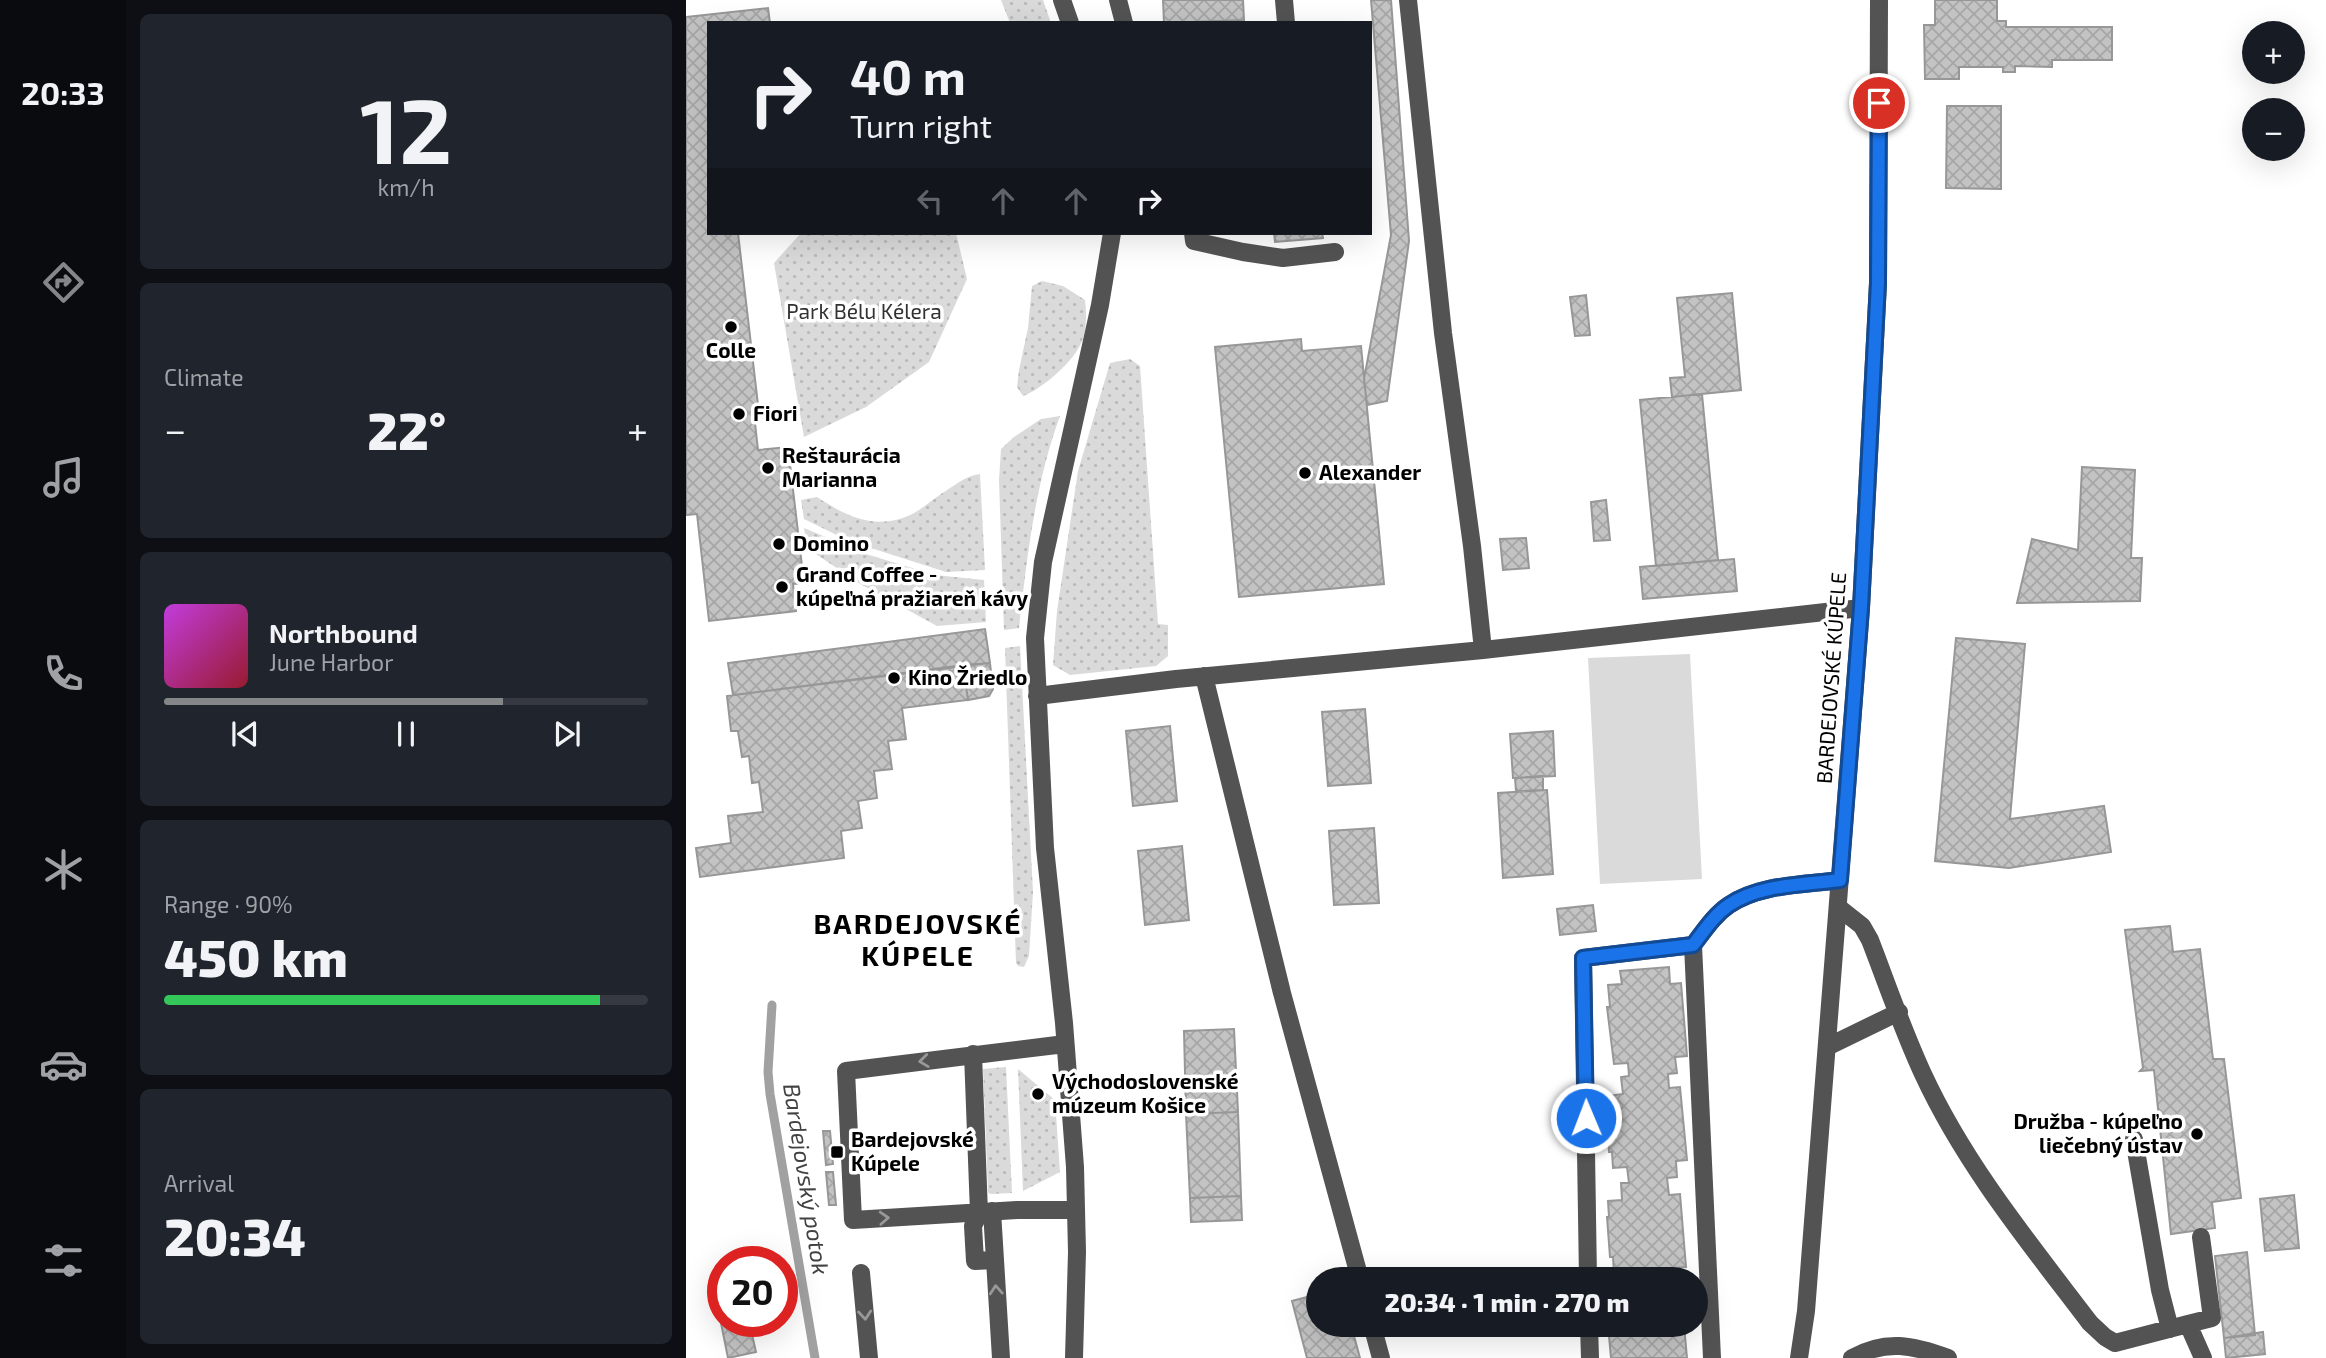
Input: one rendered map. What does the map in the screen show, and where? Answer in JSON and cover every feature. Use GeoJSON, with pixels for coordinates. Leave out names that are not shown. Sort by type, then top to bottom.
{"type":"FeatureCollection","features":[{"type":"Feature","properties":{"kind":"street"},"geometry":{"type":"LineString","coordinates":[[1062,0],[1069,21]]}},
{"type":"Feature","properties":{"kind":"street"},"geometry":{"type":"LineString","coordinates":[[1118,0],[1123,21]]}},
{"type":"Feature","properties":{"kind":"street"},"geometry":{"type":"LineString","coordinates":[[1284,0],[1286,21]]}},
{"type":"Feature","properties":{"kind":"street"},"geometry":{"type":"LineString","coordinates":[[1408,0],[1443,333],[1472,546],[1483,650]]}},
{"type":"Feature","properties":{"kind":"street","name":"BARDEJOVSKÉ KÚPELE"},"geometry":{"type":"LineString","coordinates":[[1799,1358],[1806,1311],[1861,608],[1878,283],[1879,0]]}},
{"type":"Feature","properties":{"kind":"street"},"geometry":{"type":"LineString","coordinates":[[1074,1358],[1076,1210],[1065,1044],[1045,848],[1035,638],[1043,562],[1100,305],[1112,235]]}},
{"type":"Feature","properties":{"kind":"street"},"geometry":{"type":"LineString","coordinates":[[1193,235],[1194,241],[1283,258],[1335,252]]}},
{"type":"Feature","properties":{"kind":"street"},"geometry":{"type":"LineString","coordinates":[[1241,235],[1243,252]]}},
{"type":"Feature","properties":{"kind":"street"},"geometry":{"type":"LineString","coordinates":[[1037,696],[1204,676],[1483,650],[1861,608]]}},
{"type":"Feature","properties":{"kind":"street"},"geometry":{"type":"LineString","coordinates":[[1204,676],[1282,993],[1357,1267]]}},
{"type":"Feature","properties":{"kind":"street"},"geometry":{"type":"LineString","coordinates":[[1712,1358],[1693,945],[1728,905],[1748,894],[1840,880]]}},
{"type":"Feature","properties":{"kind":"street"},"geometry":{"type":"LineString","coordinates":[[1838,906],[1862,926],[1923,1074],[1989,1188],[2090,1323],[2105,1337],[2115,1343],[2211,1318],[2202,1237]]}},
{"type":"Feature","properties":{"kind":"street"},"geometry":{"type":"LineString","coordinates":[[1588,1267],[1583,958],[1693,945]]}},
{"type":"Feature","properties":{"kind":"street"},"geometry":{"type":"LineString","coordinates":[[1827,1047],[1899,1012]]}},
{"type":"Feature","properties":{"kind":"street"},"geometry":{"type":"LineString","coordinates":[[1065,1044],[846,1071],[853,1220],[1076,1210]]}},
{"type":"Feature","properties":{"kind":"street"},"geometry":{"type":"LineString","coordinates":[[973,1054],[985,1212],[994,1260],[1001,1358]]}},
{"type":"Feature","properties":{"kind":"street"},"geometry":{"type":"LineString","coordinates":[[2134,1139],[2160,1290],[2170,1329]]}},
{"type":"Feature","properties":{"kind":"street"},"geometry":{"type":"LineString","coordinates":[[985,1212],[973,1226],[975,1261],[994,1260]]}},
{"type":"Feature","properties":{"kind":"street"},"geometry":{"type":"LineString","coordinates":[[862,1272],[869,1358]]}},
{"type":"Feature","properties":{"kind":"street"},"geometry":{"type":"LineString","coordinates":[[2188,1324],[2203,1358]]}},
{"type":"Feature","properties":{"kind":"street"},"geometry":{"type":"LineString","coordinates":[[1375,1337],[1381,1358]]}},
{"type":"Feature","properties":{"kind":"street"},"geometry":{"type":"LineString","coordinates":[[1589,1337],[1590,1358]]}},
{"type":"Feature","properties":{"kind":"street"},"geometry":{"type":"LineString","coordinates":[[1852,1358],[1878,1346],[1901,1345],[1924,1349],[1948,1358]]}},
{"type":"Feature","properties":{"kind":"green space"},"geometry":{"type":"Polygon","coordinates":[[[1001,0],[1043,0],[1050,21],[1009,21],[1001,0]]]}},
{"type":"Feature","properties":{"kind":"green space","name":"Park Bélu Kélera"},"geometry":{"type":"Polygon","coordinates":[[[799,235],[956,235],[967,279],[929,362],[866,407],[804,437],[774,263],[799,235]]]}},
{"type":"Feature","properties":{"kind":"green space"},"geometry":{"type":"Polygon","coordinates":[[[1042,281],[1063,286],[1085,300],[1085,332],[1081,344],[1068,363],[1045,383],[1023,396],[1017,387],[1028,328],[1032,286],[1042,281]]]}},
{"type":"Feature","properties":{"kind":"green space"},"geometry":{"type":"Polygon","coordinates":[[[1130,359],[1140,366],[1158,624],[1168,625],[1168,656],[1156,666],[1070,675],[1053,665],[1057,611],[1078,471],[1110,363],[1130,359]]]}},
{"type":"Feature","properties":{"kind":"green space"},"geometry":{"type":"Polygon","coordinates":[[[1060,416],[1038,494],[1019,628],[1004,630],[999,480],[1001,449],[1041,419],[1060,416]]]}},
{"type":"Feature","properties":{"kind":"green space"},"geometry":{"type":"Polygon","coordinates":[[[980,474],[985,570],[946,572],[849,541],[804,519],[801,500],[817,497],[840,511],[863,520],[875,522],[901,519],[960,482],[980,474]]]}},
{"type":"Feature","properties":{"kind":"green space"},"geometry":{"type":"Polygon","coordinates":[[[804,528],[866,554],[935,575],[984,580],[986,622],[937,626],[862,585],[807,548],[804,528]]]}},
{"type":"Feature","properties":{"kind":"green space"},"geometry":{"type":"Polygon","coordinates":[[[1020,646],[1033,892],[1029,956],[1024,967],[1016,963],[1005,648],[1020,646]]]}},
{"type":"Feature","properties":{"kind":"green space"},"geometry":{"type":"Polygon","coordinates":[[[1690,654],[1702,879],[1600,884],[1588,658],[1690,654]]]}},
{"type":"Feature","properties":{"kind":"green space"},"geometry":{"type":"Polygon","coordinates":[[[1006,1067],[1012,1193],[990,1194],[983,1069],[1006,1067]]]}},
{"type":"Feature","properties":{"kind":"green space"},"geometry":{"type":"Polygon","coordinates":[[[1018,1069],[1055,1100],[1060,1172],[1023,1191],[1018,1069]]]}},
{"type":"Feature","properties":{"kind":"building"},"geometry":{"type":"Polygon","coordinates":[[[1163,0],[1243,0],[1244,20],[1164,21],[1163,0]]]}},
{"type":"Feature","properties":{"kind":"building"},"geometry":{"type":"Polygon","coordinates":[[[1371,0],[1391,0],[1409,241],[1387,401],[1367,405],[1364,379],[1391,235],[1371,0]]]}},
{"type":"Feature","properties":{"kind":"building"},"geometry":{"type":"Polygon","coordinates":[[[1935,0],[1997,0],[1997,21],[2006,21],[2006,27],[2112,27],[2112,60],[2052,60],[2052,67],[2015,66],[2015,72],[2003,72],[2003,67],[1959,67],[1959,79],[1925,79],[1924,25],[1935,25],[1935,0]]]}},
{"type":"Feature","properties":{"kind":"building"},"geometry":{"type":"Polygon","coordinates":[[[768,8],[770,21],[707,21],[707,235],[738,235],[760,422],[755,423],[758,450],[788,447],[804,583],[793,584],[796,611],[709,621],[697,514],[686,515],[686,17],[768,8]]]}},
{"type":"Feature","properties":{"kind":"building"},"geometry":{"type":"Polygon","coordinates":[[[1947,106],[2001,106],[2001,189],[1946,188],[1947,106]]]}},
{"type":"Feature","properties":{"kind":"building"},"geometry":{"type":"Polygon","coordinates":[[[1274,235],[1322,235],[1323,238],[1275,242],[1274,235]]]}},
{"type":"Feature","properties":{"kind":"building"},"geometry":{"type":"Polygon","coordinates":[[[1732,293],[1741,390],[1672,397],[1670,378],[1685,377],[1677,298],[1732,293]]]}},
{"type":"Feature","properties":{"kind":"building"},"geometry":{"type":"Polygon","coordinates":[[[1586,295],[1590,335],[1575,336],[1570,297],[1586,295]]]}},
{"type":"Feature","properties":{"kind":"building"},"geometry":{"type":"Polygon","coordinates":[[[1301,339],[1302,351],[1361,346],[1384,584],[1239,597],[1215,347],[1301,339]]]}},
{"type":"Feature","properties":{"kind":"building"},"geometry":{"type":"Polygon","coordinates":[[[1702,394],[1718,560],[1656,566],[1640,400],[1702,394]]]}},
{"type":"Feature","properties":{"kind":"building"},"geometry":{"type":"Polygon","coordinates":[[[2082,467],[2135,470],[2131,558],[2142,558],[2140,601],[2017,603],[2032,539],[2078,550],[2082,467]]]}},
{"type":"Feature","properties":{"kind":"building"},"geometry":{"type":"Polygon","coordinates":[[[1606,500],[1610,540],[1594,541],[1591,502],[1606,500]]]}},
{"type":"Feature","properties":{"kind":"building"},"geometry":{"type":"Polygon","coordinates":[[[1526,538],[1529,568],[1503,570],[1500,539],[1526,538]]]}},
{"type":"Feature","properties":{"kind":"building"},"geometry":{"type":"Polygon","coordinates":[[[1734,559],[1737,591],[1643,599],[1640,567],[1734,559]]]}},
{"type":"Feature","properties":{"kind":"building"},"geometry":{"type":"Polygon","coordinates":[[[985,629],[990,663],[733,695],[728,663],[985,629]]]}},
{"type":"Feature","properties":{"kind":"building"},"geometry":{"type":"Polygon","coordinates":[[[1956,638],[2025,644],[2010,819],[2104,806],[2111,852],[2009,868],[1935,861],[1956,638]]]}},
{"type":"Feature","properties":{"kind":"building"},"geometry":{"type":"Polygon","coordinates":[[[990,663],[993,689],[989,696],[968,700],[963,665],[990,663]]]}},
{"type":"Feature","properties":{"kind":"building"},"geometry":{"type":"Polygon","coordinates":[[[963,665],[968,700],[902,708],[906,739],[888,741],[892,769],[874,771],[877,798],[858,801],[862,828],[841,831],[844,858],[700,877],[696,848],[731,843],[728,816],[763,812],[759,782],[752,783],[749,756],[742,757],[738,731],[731,731],[727,696],[963,665]]]}},
{"type":"Feature","properties":{"kind":"building"},"geometry":{"type":"Polygon","coordinates":[[[1365,709],[1371,783],[1328,786],[1322,712],[1365,709]]]}},
{"type":"Feature","properties":{"kind":"building"},"geometry":{"type":"Polygon","coordinates":[[[1170,726],[1177,801],[1133,806],[1126,731],[1170,726]]]}},
{"type":"Feature","properties":{"kind":"building"},"geometry":{"type":"Polygon","coordinates":[[[1553,731],[1555,776],[1513,778],[1510,734],[1553,731]]]}},
{"type":"Feature","properties":{"kind":"building"},"geometry":{"type":"Polygon","coordinates":[[[1543,776],[1543,790],[1516,791],[1515,778],[1543,776]]]}},
{"type":"Feature","properties":{"kind":"building"},"geometry":{"type":"Polygon","coordinates":[[[1547,790],[1553,874],[1503,878],[1498,793],[1547,790]]]}},
{"type":"Feature","properties":{"kind":"building"},"geometry":{"type":"Polygon","coordinates":[[[1374,828],[1379,903],[1334,905],[1329,831],[1374,828]]]}},
{"type":"Feature","properties":{"kind":"building"},"geometry":{"type":"Polygon","coordinates":[[[1182,846],[1189,920],[1145,925],[1138,851],[1182,846]]]}},
{"type":"Feature","properties":{"kind":"building"},"geometry":{"type":"Polygon","coordinates":[[[1593,905],[1596,931],[1560,935],[1557,909],[1593,905]]]}},
{"type":"Feature","properties":{"kind":"building","name":"Družba - kúpeľno liečebný ústav"},"geometry":{"type":"Polygon","coordinates":[[[2170,926],[2173,952],[2200,949],[2213,1059],[2224,1059],[2241,1198],[2212,1202],[2215,1228],[2171,1234],[2154,1070],[2140,1071],[2143,1068],[2125,930],[2170,926]]]}},
{"type":"Feature","properties":{"kind":"building"},"geometry":{"type":"Polygon","coordinates":[[[1669,967],[1670,984],[1681,983],[1687,1056],[1675,1057],[1677,1073],[1668,1074],[1669,1088],[1680,1087],[1687,1160],[1676,1161],[1677,1177],[1667,1178],[1669,1195],[1680,1194],[1686,1267],[1614,1267],[1613,1257],[1610,1257],[1608,1201],[1622,1200],[1621,1183],[1629,1183],[1627,1167],[1613,1168],[1606,1113],[1609,1112],[1607,1096],[1623,1094],[1621,1077],[1629,1076],[1628,1063],[1614,1064],[1607,1007],[1610,1007],[1608,985],[1622,984],[1620,971],[1669,967]]]}},
{"type":"Feature","properties":{"kind":"building"},"geometry":{"type":"Polygon","coordinates":[[[1234,1029],[1238,1112],[1186,1114],[1184,1031],[1234,1029]]]}},
{"type":"Feature","properties":{"kind":"building"},"geometry":{"type":"Polygon","coordinates":[[[1238,1112],[1241,1196],[1190,1198],[1186,1114],[1238,1112]]]}},
{"type":"Feature","properties":{"kind":"building"},"geometry":{"type":"Polygon","coordinates":[[[823,1131],[830,1131],[833,1164],[826,1165],[823,1131]]]}},
{"type":"Feature","properties":{"kind":"building"},"geometry":{"type":"Polygon","coordinates":[[[826,1172],[833,1172],[836,1205],[829,1205],[826,1172]]]}},
{"type":"Feature","properties":{"kind":"building"},"geometry":{"type":"Polygon","coordinates":[[[2294,1195],[2299,1248],[2265,1251],[2260,1199],[2294,1195]]]}},
{"type":"Feature","properties":{"kind":"building"},"geometry":{"type":"Polygon","coordinates":[[[1241,1196],[1242,1220],[1191,1222],[1190,1198],[1241,1196]]]}},
{"type":"Feature","properties":{"kind":"building"},"geometry":{"type":"Polygon","coordinates":[[[2247,1252],[2255,1335],[2224,1338],[2215,1256],[2247,1252]]]}},
{"type":"Feature","properties":{"kind":"building"},"geometry":{"type":"Polygon","coordinates":[[[1306,1297],[1306,1337],[1354,1337],[1360,1358],[1307,1358],[1292,1301],[1306,1297]]]}},
{"type":"Feature","properties":{"kind":"building"},"geometry":{"type":"Polygon","coordinates":[[[2263,1332],[2265,1354],[2226,1358],[2224,1338],[2263,1332]]]}},
{"type":"Feature","properties":{"kind":"building"},"geometry":{"type":"Polygon","coordinates":[[[724,1337],[753,1337],[756,1352],[728,1358],[724,1337]]]}},
{"type":"Feature","properties":{"kind":"building"},"geometry":{"type":"Polygon","coordinates":[[[1609,1337],[1685,1337],[1687,1358],[1611,1358],[1609,1337]]]}},
{"type":"Feature","properties":{"kind":"waterway","name":"Bardejovský potok"},"geometry":{"type":"LineString","coordinates":[[772,1005],[768,1072],[770,1094],[815,1358]]}},
{"type":"Feature","properties":{"kind":"place","name":"Colle"},"geometry":{"type":"Point","coordinates":[731,327]}},
{"type":"Feature","properties":{"kind":"place","name":"Fiori"},"geometry":{"type":"Point","coordinates":[739,414]}},
{"type":"Feature","properties":{"kind":"place","name":"Reštaurácia Marianna"},"geometry":{"type":"Point","coordinates":[768,468]}},
{"type":"Feature","properties":{"kind":"place","name":"Alexander"},"geometry":{"type":"Point","coordinates":[1305,473]}},
{"type":"Feature","properties":{"kind":"place","name":"Domino"},"geometry":{"type":"Point","coordinates":[779,544]}},
{"type":"Feature","properties":{"kind":"place","name":"Grand Coffee - kúpeľná pražiareň kávy"},"geometry":{"type":"Point","coordinates":[782,587]}},
{"type":"Feature","properties":{"kind":"place","name":"Kino Žriedlo"},"geometry":{"type":"Point","coordinates":[894,678]}},
{"type":"Feature","properties":{"kind":"place","name":"Východoslovenské múzeum Košice"},"geometry":{"type":"Point","coordinates":[1038,1094]}},
{"type":"Feature","properties":{"kind":"place","name":"Družba - kúpeľno liečebný ústav"},"geometry":{"type":"Point","coordinates":[2197,1134]}},
{"type":"Feature","properties":{"kind":"place","name":"Bardejovské Kúpele"},"geometry":{"type":"Point","coordinates":[837,1152]}},
{"type":"Feature","properties":{"kind":"district","name":"BARDEJOVSKÉ KÚPELE"},"geometry":{"type":"Point","coordinates":[918,940]}},
{"type":"Feature","properties":{"kind":"route"},"geometry":{"type":"LineString","coordinates":[[1586,1118],[1583,958],[1693,945],[1728,905],[1748,894],[1840,880],[1861,608],[1878,283],[1879,103]]}}]}
